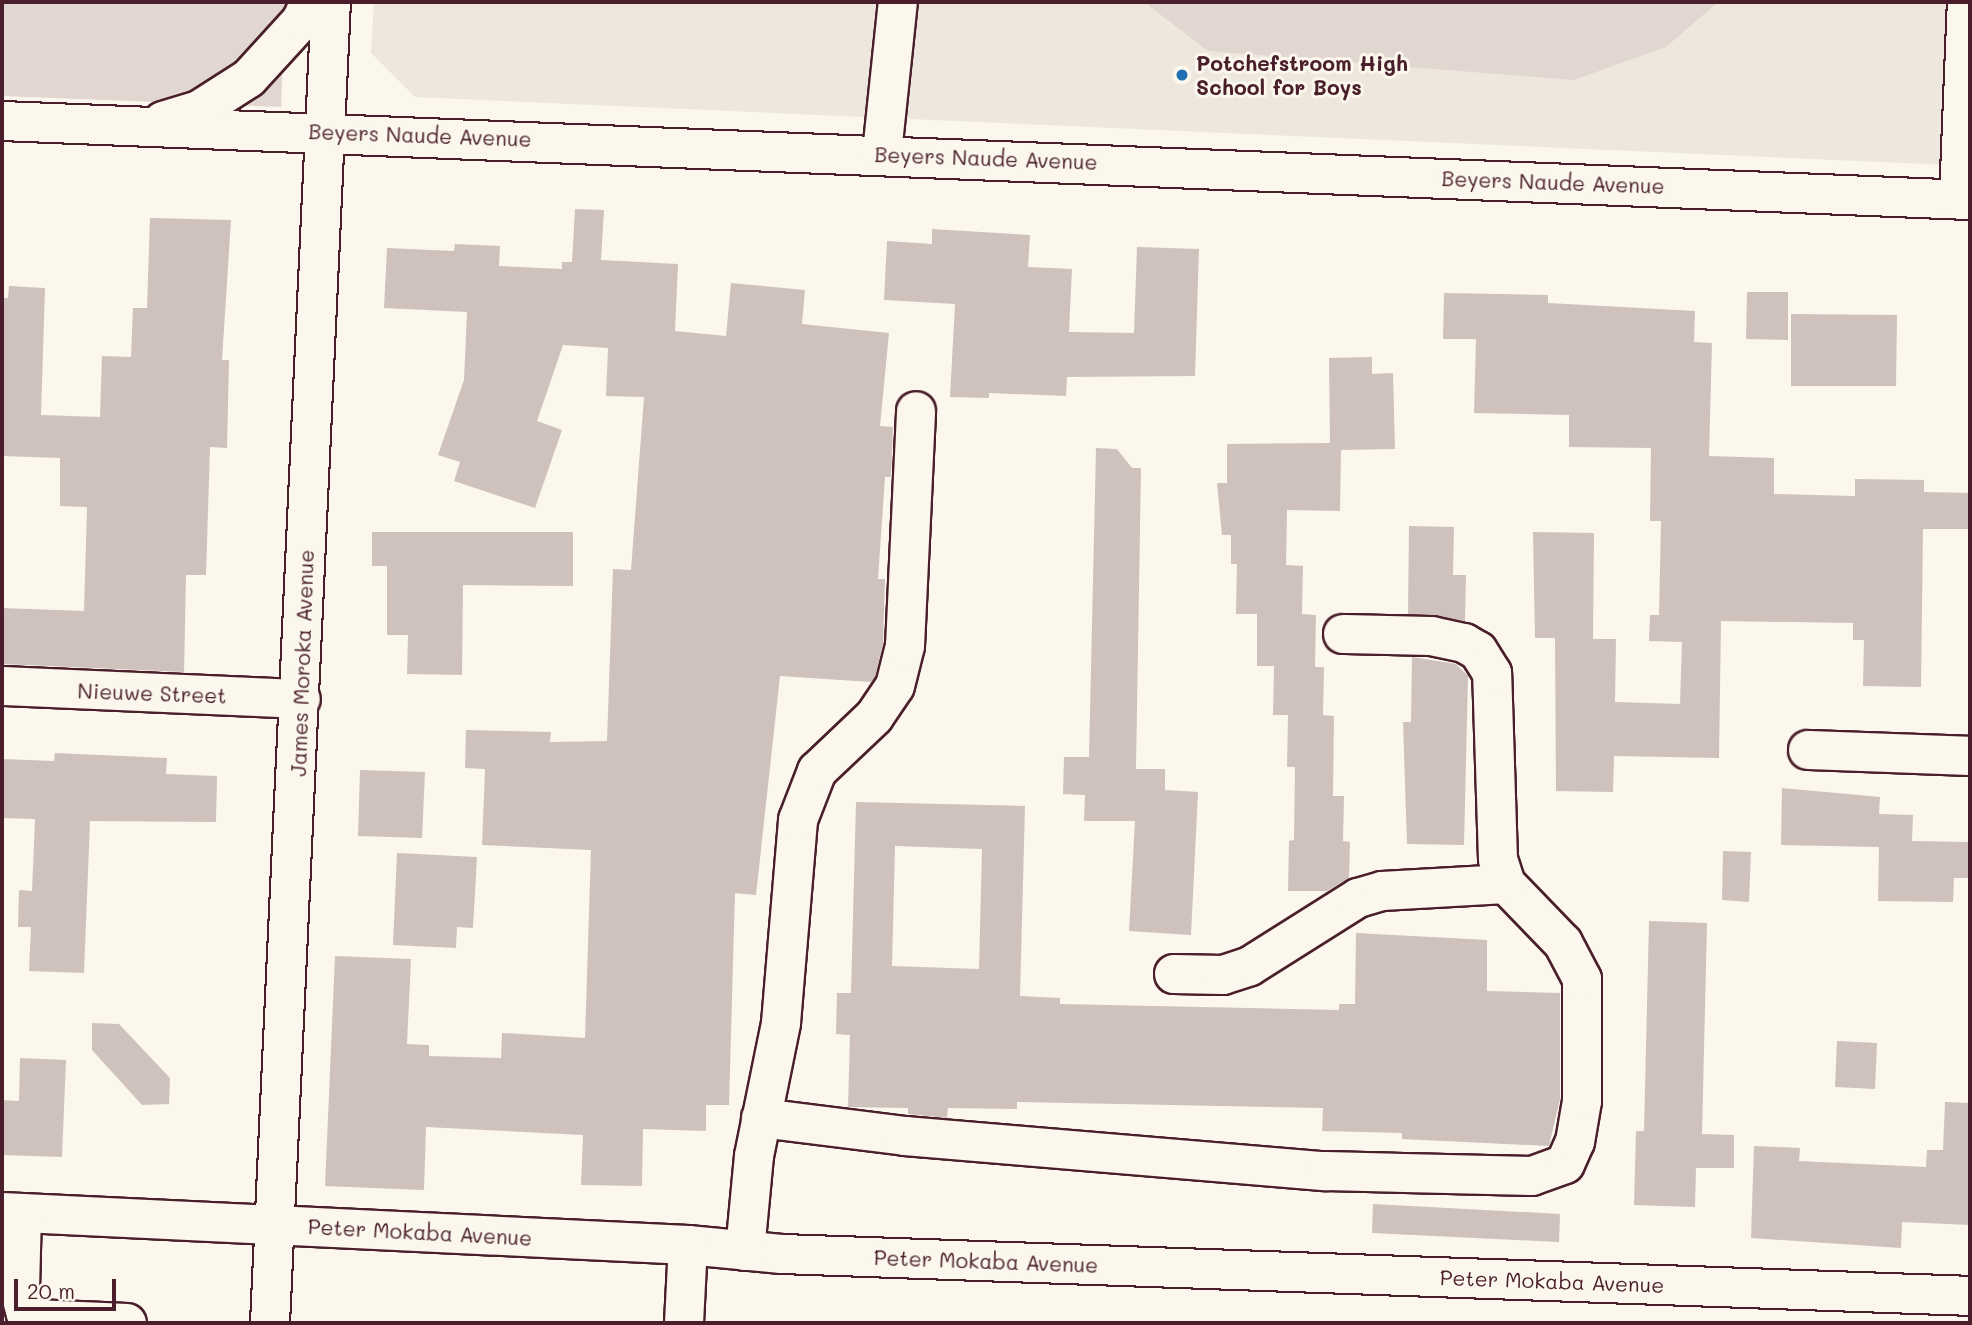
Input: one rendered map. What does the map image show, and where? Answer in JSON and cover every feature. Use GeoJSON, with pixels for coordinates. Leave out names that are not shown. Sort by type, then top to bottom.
{"type":"FeatureCollection","features":[{"type":"Feature","properties":{"kind":"street"},"geometry":{"type":"LineString","coordinates":[[138,128],[199,110],[249,78],[301,21],[310,2]]}},
{"type":"Feature","properties":{"kind":"street","name":"James Moroka Avenue"},"geometry":{"type":"LineString","coordinates":[[270,1323],[302,699],[323,131],[331,2]]}},
{"type":"Feature","properties":{"kind":"street"},"geometry":{"type":"LineString","coordinates":[[882,153],[898,2]]}},
{"type":"Feature","properties":{"kind":"street"},"geometry":{"type":"LineString","coordinates":[[1965,200],[1967,2]]}},
{"type":"Feature","properties":{"kind":"street","name":"Beyers Naude Avenue"},"geometry":{"type":"LineString","coordinates":[[2,121],[882,153],[1965,200]]}},
{"type":"Feature","properties":{"kind":"street"},"geometry":{"type":"LineString","coordinates":[[745,1251],[761,1118],[781,1023],[798,820],[817,771],[874,717],[895,686],[905,646],[916,411]]}},
{"type":"Feature","properties":{"kind":"street"},"geometry":{"type":"LineString","coordinates":[[761,1118],[905,1136],[1326,1171],[1549,1173],[1565,1164],[1575,1142],[1582,1101],[1582,979],[1563,943],[1506,884],[1496,832],[1492,673],[1478,651],[1464,643],[1432,636],[1343,634]]}},
{"type":"Feature","properties":{"kind":"street","name":"Nieuwe Street"},"geometry":{"type":"LineString","coordinates":[[2,687],[302,699]]}},
{"type":"Feature","properties":{"kind":"street"},"geometry":{"type":"LineString","coordinates":[[1808,750],[1970,756]]}},
{"type":"Feature","properties":{"kind":"street"},"geometry":{"type":"LineString","coordinates":[[1174,974],[1223,975],[1250,966],[1358,898],[1382,891],[1506,884]]}},
{"type":"Feature","properties":{"kind":"street"},"geometry":{"type":"LineString","coordinates":[[12,1213],[20,1292],[26,1314],[34,1319],[127,1323]]}},
{"type":"Feature","properties":{"kind":"street","name":"Peter Mokaba Avenue"},"geometry":{"type":"LineString","coordinates":[[12,1213],[688,1245],[745,1251],[1970,1296]]}},
{"type":"Feature","properties":{"kind":"street"},"geometry":{"type":"LineString","coordinates":[[684,1323],[688,1245]]}},
{"type":"Feature","properties":{"kind":"shaded area"},"geometry":{"type":"Polygon","coordinates":[[[2,2],[285,2],[281,107],[2,96],[2,2]]]}},
{"type":"Feature","properties":{"kind":"shaded area","name":"Potchefstroom High School for Boys"},"geometry":{"type":"Polygon","coordinates":[[[374,2],[1970,2],[1970,166],[415,97],[371,53],[374,2]]]}},
{"type":"Feature","properties":{"kind":"shaded area"},"geometry":{"type":"Polygon","coordinates":[[[1144,2],[1718,2],[1666,47],[1574,80],[1208,51],[1144,2]]]}},
{"type":"Feature","properties":{"kind":"building"},"geometry":{"type":"Polygon","coordinates":[[[575,209],[604,210],[601,260],[678,264],[675,331],[726,336],[731,283],[805,290],[802,324],[889,333],[880,426],[893,427],[891,477],[885,477],[878,579],[885,579],[883,643],[875,677],[871,682],[780,676],[756,895],[735,893],[729,1105],[706,1105],[706,1131],[643,1129],[642,1186],[581,1185],[583,1135],[426,1127],[424,1190],[325,1186],[335,956],[411,959],[407,1044],[429,1045],[429,1056],[501,1058],[502,1033],[585,1038],[591,850],[482,845],[485,769],[465,768],[466,730],[551,732],[550,742],[607,741],[613,569],[631,570],[644,397],[606,396],[608,348],[563,345],[537,421],[562,430],[535,508],[454,481],[460,462],[438,455],[464,380],[467,312],[384,308],[387,248],[454,251],[455,244],[500,246],[499,266],[562,269],[562,262],[572,262],[575,209]]]}},
{"type":"Feature","properties":{"kind":"building"},"geometry":{"type":"Polygon","coordinates":[[[150,218],[231,220],[222,360],[229,360],[227,448],[210,447],[206,575],[186,575],[184,672],[2,664],[2,608],[84,611],[87,507],[60,506],[60,458],[2,456],[2,298],[8,298],[9,286],[45,288],[41,415],[100,417],[102,356],[131,357],[133,308],[147,308],[150,218]]]}},
{"type":"Feature","properties":{"kind":"building"},"geometry":{"type":"Polygon","coordinates":[[[932,229],[1030,235],[1028,267],[1072,269],[1069,332],[1134,333],[1137,247],[1199,249],[1195,376],[1067,377],[1066,396],[989,393],[989,398],[950,397],[955,304],[884,300],[887,241],[932,244],[932,229]]]}},
{"type":"Feature","properties":{"kind":"building"},"geometry":{"type":"Polygon","coordinates":[[[1747,292],[1788,292],[1788,340],[1746,339],[1747,292]]]}},
{"type":"Feature","properties":{"kind":"building"},"geometry":{"type":"Polygon","coordinates":[[[1444,293],[1548,295],[1548,303],[1695,311],[1694,342],[1712,343],[1709,456],[1774,458],[1774,494],[1855,496],[1855,479],[1924,480],[1924,492],[1970,493],[1970,529],[1923,529],[1921,687],[1863,686],[1864,640],[1853,640],[1853,623],[1721,621],[1719,758],[1614,756],[1613,792],[1556,791],[1555,638],[1535,638],[1533,532],[1594,533],[1593,639],[1616,639],[1615,702],[1680,704],[1682,642],[1649,641],[1650,615],[1659,615],[1661,521],[1650,521],[1651,448],[1569,447],[1569,415],[1474,413],[1476,339],[1443,339],[1444,293]]]}},
{"type":"Feature","properties":{"kind":"building"},"geometry":{"type":"Polygon","coordinates":[[[1791,314],[1897,315],[1896,386],[1791,386],[1791,314]]]}},
{"type":"Feature","properties":{"kind":"building"},"geometry":{"type":"Polygon","coordinates":[[[1372,357],[1372,374],[1393,373],[1395,449],[1341,450],[1340,511],[1287,510],[1286,565],[1303,566],[1302,614],[1316,615],[1315,667],[1324,667],[1323,715],[1334,716],[1333,796],[1344,796],[1343,841],[1350,842],[1349,878],[1327,891],[1288,891],[1289,841],[1294,840],[1295,767],[1287,767],[1288,715],[1273,715],[1274,666],[1257,666],[1257,614],[1236,614],[1237,564],[1231,564],[1231,535],[1222,535],[1217,483],[1227,483],[1227,444],[1330,443],[1329,358],[1372,357]]]}},
{"type":"Feature","properties":{"kind":"building"},"geometry":{"type":"Polygon","coordinates":[[[1096,448],[1117,449],[1132,468],[1141,468],[1136,769],[1165,769],[1165,790],[1198,792],[1191,935],[1129,931],[1135,821],[1084,821],[1085,795],[1063,794],[1064,757],[1089,757],[1096,448]]]}},
{"type":"Feature","properties":{"kind":"building"},"geometry":{"type":"Polygon","coordinates":[[[1409,526],[1454,527],[1453,575],[1466,575],[1465,621],[1408,614],[1409,526]]]}},
{"type":"Feature","properties":{"kind":"building"},"geometry":{"type":"Polygon","coordinates":[[[372,532],[573,532],[573,586],[463,585],[462,675],[407,674],[408,635],[387,635],[387,566],[372,566],[372,532]]]}},
{"type":"Feature","properties":{"kind":"building"},"geometry":{"type":"Polygon","coordinates":[[[1412,657],[1456,664],[1468,676],[1464,845],[1407,844],[1403,722],[1411,722],[1412,657]]]}},
{"type":"Feature","properties":{"kind":"building"},"geometry":{"type":"Polygon","coordinates":[[[55,753],[167,758],[166,774],[217,776],[216,822],[90,821],[84,973],[29,971],[31,927],[18,927],[19,890],[32,891],[35,819],[2,818],[2,759],[54,761],[55,753]]]}},
{"type":"Feature","properties":{"kind":"building"},"geometry":{"type":"Polygon","coordinates":[[[360,770],[425,772],[422,838],[358,836],[360,770]]]}},
{"type":"Feature","properties":{"kind":"building"},"geometry":{"type":"Polygon","coordinates":[[[1782,788],[1880,797],[1879,814],[1913,815],[1912,841],[1970,842],[1970,878],[1954,878],[1953,902],[1878,901],[1879,847],[1781,845],[1782,788]]]}},
{"type":"Feature","properties":{"kind":"building"},"geometry":{"type":"Polygon","coordinates":[[[856,802],[1025,806],[1020,996],[1060,998],[1060,1004],[1339,1010],[1339,1004],[1355,1004],[1356,933],[1487,940],[1487,991],[1560,993],[1560,1099],[1549,1146],[1402,1139],[1402,1133],[1322,1131],[1323,1108],[1017,1102],[1017,1109],[948,1108],[947,1118],[908,1114],[908,1108],[848,1107],[850,1035],[836,1034],[837,993],[851,993],[856,802]],[[895,846],[892,966],[979,969],[982,849],[895,846]]]}},
{"type":"Feature","properties":{"kind":"building"},"geometry":{"type":"Polygon","coordinates":[[[1723,851],[1751,852],[1749,902],[1722,900],[1723,851]]]}},
{"type":"Feature","properties":{"kind":"building"},"geometry":{"type":"Polygon","coordinates":[[[397,853],[477,857],[473,928],[457,927],[456,948],[393,945],[397,853]]]}},
{"type":"Feature","properties":{"kind":"building"},"geometry":{"type":"Polygon","coordinates":[[[1649,921],[1707,923],[1702,1134],[1734,1135],[1734,1168],[1696,1168],[1695,1207],[1634,1205],[1636,1131],[1644,1131],[1649,921]]]}},
{"type":"Feature","properties":{"kind":"building"},"geometry":{"type":"Polygon","coordinates":[[[92,1023],[119,1024],[170,1078],[169,1104],[142,1105],[92,1050],[92,1023]]]}},
{"type":"Feature","properties":{"kind":"building"},"geometry":{"type":"Polygon","coordinates":[[[1837,1041],[1877,1043],[1875,1089],[1835,1087],[1837,1041]]]}},
{"type":"Feature","properties":{"kind":"building"},"geometry":{"type":"Polygon","coordinates":[[[20,1058],[66,1060],[62,1157],[2,1155],[2,1100],[19,1101],[20,1058]]]}},
{"type":"Feature","properties":{"kind":"building"},"geometry":{"type":"Polygon","coordinates":[[[1945,1102],[1970,1103],[1970,1225],[1902,1222],[1901,1248],[1751,1238],[1754,1146],[1800,1148],[1799,1161],[1926,1167],[1927,1150],[1943,1150],[1945,1102]]]}},
{"type":"Feature","properties":{"kind":"building"},"geometry":{"type":"Polygon","coordinates":[[[1373,1204],[1560,1214],[1559,1242],[1372,1233],[1373,1204]]]}},
{"type":"Feature","properties":{"kind":"place","name":"Potchefstroom High School for Boys"},"geometry":{"type":"Point","coordinates":[1182,75]}}]}
